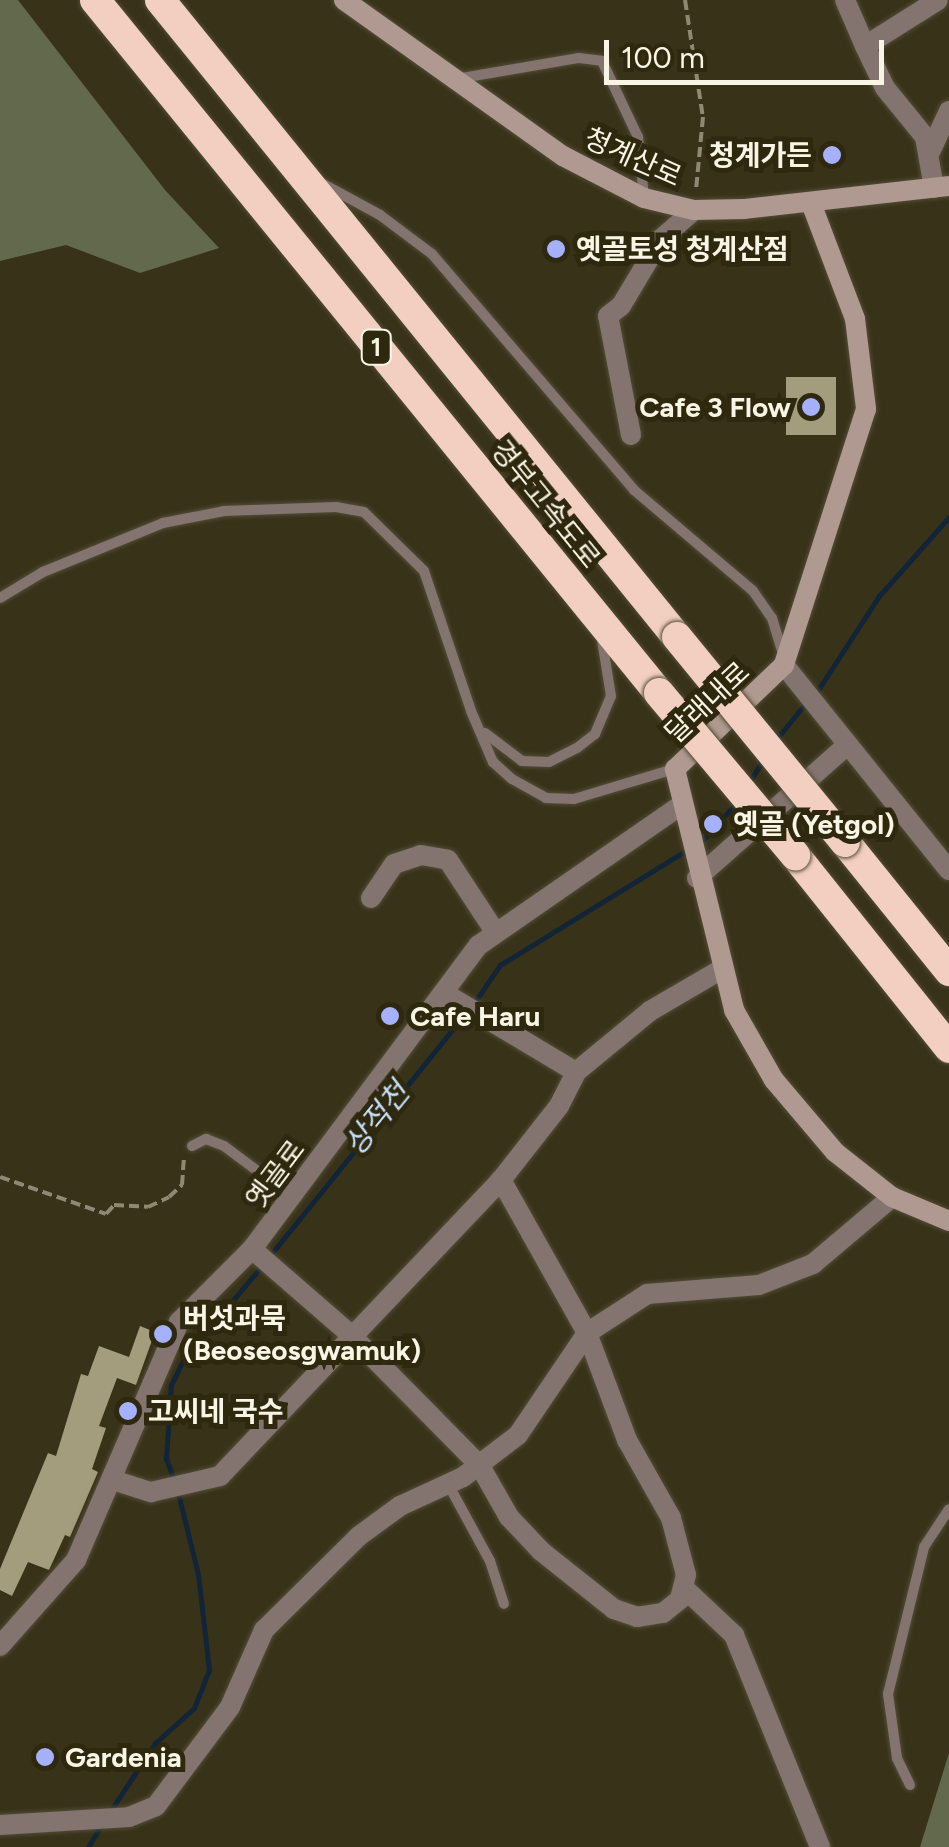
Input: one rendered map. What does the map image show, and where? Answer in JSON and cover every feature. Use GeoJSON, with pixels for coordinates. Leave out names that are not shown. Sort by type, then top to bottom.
{"type":"FeatureCollection","features":[{"type":"Feature","properties":{"kind":"highway","name":"경부고속도로"},"geometry":{"type":"LineString","coordinates":[[95,0],[949,1048]]}},
{"type":"Feature","properties":{"kind":"highway","name":"경부고속도로"},"geometry":{"type":"LineString","coordinates":[[160,0],[949,972]]}},
{"type":"Feature","properties":{"kind":"street","name":"청계산로"},"geometry":{"type":"LineString","coordinates":[[344,0],[563,156],[644,198],[694,210],[811,203],[942,187]]}},
{"type":"Feature","properties":{"kind":"street"},"geometry":{"type":"LineString","coordinates":[[844,0],[865,46],[931,150],[942,187]]}},
{"type":"Feature","properties":{"kind":"street"},"geometry":{"type":"LineString","coordinates":[[865,46],[938,0]]}},
{"type":"Feature","properties":{"kind":"street"},"geometry":{"type":"LineString","coordinates":[[931,150],[949,112]]}},
{"type":"Feature","properties":{"kind":"street","name":"달래내로"},"geometry":{"type":"LineString","coordinates":[[811,203],[855,319],[866,409],[784,665],[675,768],[680,806],[734,1010],[774,1080],[835,1152],[892,1197],[949,1222]]}},
{"type":"Feature","properties":{"kind":"street"},"geometry":{"type":"LineString","coordinates":[[631,436],[608,316],[621,306],[661,240],[694,210]]}},
{"type":"Feature","properties":{"kind":"street"},"geometry":{"type":"LineString","coordinates":[[784,665],[838,739],[949,870]]}},
{"type":"Feature","properties":{"kind":"street"},"geometry":{"type":"LineString","coordinates":[[695,871],[838,739]]}},
{"type":"Feature","properties":{"kind":"street","name":"옛골로"},"geometry":{"type":"LineString","coordinates":[[0,1646],[76,1560],[179,1322],[252,1249],[451,998],[496,933],[680,806]]}},
{"type":"Feature","properties":{"kind":"street"},"geometry":{"type":"LineString","coordinates":[[371,898],[394,864],[420,855],[448,860],[496,933]]}},
{"type":"Feature","properties":{"kind":"street"},"geometry":{"type":"LineString","coordinates":[[112,1480],[162,1491],[197,1486],[242,1456],[501,1180],[559,1106],[576,1072],[650,1011],[722,969]]}},
{"type":"Feature","properties":{"kind":"street"},"geometry":{"type":"LineString","coordinates":[[451,998],[576,1072]]}},
{"type":"Feature","properties":{"kind":"street"},"geometry":{"type":"LineString","coordinates":[[501,1180],[587,1333],[627,1440],[671,1518],[684,1588],[734,1635],[820,1847]]}},
{"type":"Feature","properties":{"kind":"street"},"geometry":{"type":"LineString","coordinates":[[0,1824],[129,1817],[156,1806],[199,1755],[230,1708],[264,1630],[359,1536],[480,1466],[518,1435],[587,1333],[647,1294],[759,1285],[814,1264],[892,1197]]}},
{"type":"Feature","properties":{"kind":"street"},"geometry":{"type":"LineString","coordinates":[[252,1249],[352,1336],[480,1466],[522,1531],[614,1610],[637,1616],[664,1614],[684,1588]]}},
{"type":"Feature","properties":{"kind":"lane"},"geometry":{"type":"LineString","coordinates":[[454,80],[582,58],[602,61],[638,136],[644,198]]}},
{"type":"Feature","properties":{"kind":"lane"},"geometry":{"type":"LineString","coordinates":[[286,159],[432,254],[634,490],[753,592],[781,637],[784,665]]}},
{"type":"Feature","properties":{"kind":"lane"},"geometry":{"type":"LineString","coordinates":[[0,598],[43,572],[162,523],[224,511],[336,507],[364,512],[424,571],[471,710],[493,762],[546,798],[574,799],[675,768]]}},
{"type":"Feature","properties":{"kind":"lane"},"geometry":{"type":"LineString","coordinates":[[471,710],[500,751],[522,761],[565,756],[595,734],[611,696],[611,676],[582,598]]}},
{"type":"Feature","properties":{"kind":"lane"},"geometry":{"type":"LineString","coordinates":[[192,1146],[206,1139],[224,1146],[292,1197]]}},
{"type":"Feature","properties":{"kind":"lane"},"geometry":{"type":"LineString","coordinates":[[448,1484],[490,1561],[504,1604]]}},
{"type":"Feature","properties":{"kind":"lane"},"geometry":{"type":"LineString","coordinates":[[910,1785],[897,1758],[888,1694],[924,1547],[949,1510]]}},
{"type":"Feature","properties":{"kind":"path"},"geometry":{"type":"LineString","coordinates":[[685,0],[702,117],[694,210]]}},
{"type":"Feature","properties":{"kind":"path"},"geometry":{"type":"LineString","coordinates":[[0,1177],[98,1212],[114,1205],[148,1207],[182,1185],[183,1160],[192,1146]]}},
{"type":"Feature","properties":{"kind":"green space"},"geometry":{"type":"Polygon","coordinates":[[[0,0],[18,0],[165,190],[219,248],[140,273],[66,245],[0,261],[0,0]]]}},
{"type":"Feature","properties":{"kind":"green space"},"geometry":{"type":"Polygon","coordinates":[[[949,1753],[949,1847],[920,1847],[949,1753]]]}},
{"type":"Feature","properties":{"kind":"building","name":"Cafe 3 Flow"},"geometry":{"type":"Polygon","coordinates":[[[786,377],[836,377],[836,435],[786,435],[786,377]]]}},
{"type":"Feature","properties":{"kind":"building"},"geometry":{"type":"Polygon","coordinates":[[[140,1326],[155,1332],[136,1385],[117,1378],[99,1426],[106,1428],[92,1469],[98,1472],[70,1537],[65,1535],[49,1570],[28,1562],[12,1596],[0,1590],[0,1569],[48,1453],[56,1456],[81,1374],[88,1376],[99,1346],[129,1357],[140,1326]]]}},
{"type":"Feature","properties":{"kind":"waterway","name":"상적천"},"geometry":{"type":"LineString","coordinates":[[816,693],[879,596],[949,517]]}},
{"type":"Feature","properties":{"kind":"waterway","name":"상적천"},"geometry":{"type":"LineString","coordinates":[[774,742],[808,700]]}},
{"type":"Feature","properties":{"kind":"waterway","name":"상적천"},"geometry":{"type":"LineString","coordinates":[[748,784],[763,760]]}},
{"type":"Feature","properties":{"kind":"waterway","name":"상적천"},"geometry":{"type":"LineString","coordinates":[[701,842],[737,802]]}},
{"type":"Feature","properties":{"kind":"waterway","name":"상적천"},"geometry":{"type":"LineString","coordinates":[[472,1006],[500,965],[687,850]]}},
{"type":"Feature","properties":{"kind":"waterway","name":"상적천"},"geometry":{"type":"LineString","coordinates":[[268,1258],[465,1014]]}},
{"type":"Feature","properties":{"kind":"waterway","name":"상적천"},"geometry":{"type":"LineString","coordinates":[[175,1483],[166,1458],[171,1385],[184,1358],[261,1267]]}},
{"type":"Feature","properties":{"kind":"waterway","name":"상적천"},"geometry":{"type":"LineString","coordinates":[[111,1810],[155,1743],[194,1708],[209,1670],[198,1574],[178,1493]]}},
{"type":"Feature","properties":{"kind":"waterway","name":"상적천"},"geometry":{"type":"LineString","coordinates":[[88,1847],[102,1824]]}},
{"type":"Feature","properties":{"kind":"place","name":"청계가든"},"geometry":{"type":"Point","coordinates":[832,155]}},
{"type":"Feature","properties":{"kind":"place","name":"옛골토성 청계산점"},"geometry":{"type":"Point","coordinates":[556,249]}},
{"type":"Feature","properties":{"kind":"place","name":"Cafe 3 Flow"},"geometry":{"type":"Point","coordinates":[811,407]}},
{"type":"Feature","properties":{"kind":"place","name":"옛골 (Yetgol)"},"geometry":{"type":"Point","coordinates":[713,824]}},
{"type":"Feature","properties":{"kind":"place","name":"Cafe Haru"},"geometry":{"type":"Point","coordinates":[390,1016]}},
{"type":"Feature","properties":{"kind":"place","name":"버섯과묵 (Beoseosgwamuk)"},"geometry":{"type":"Point","coordinates":[163,1334]}},
{"type":"Feature","properties":{"kind":"place","name":"고씨네 국수"},"geometry":{"type":"Point","coordinates":[128,1411]}},
{"type":"Feature","properties":{"kind":"place","name":"Gardenia"},"geometry":{"type":"Point","coordinates":[45,1757]}}]}
